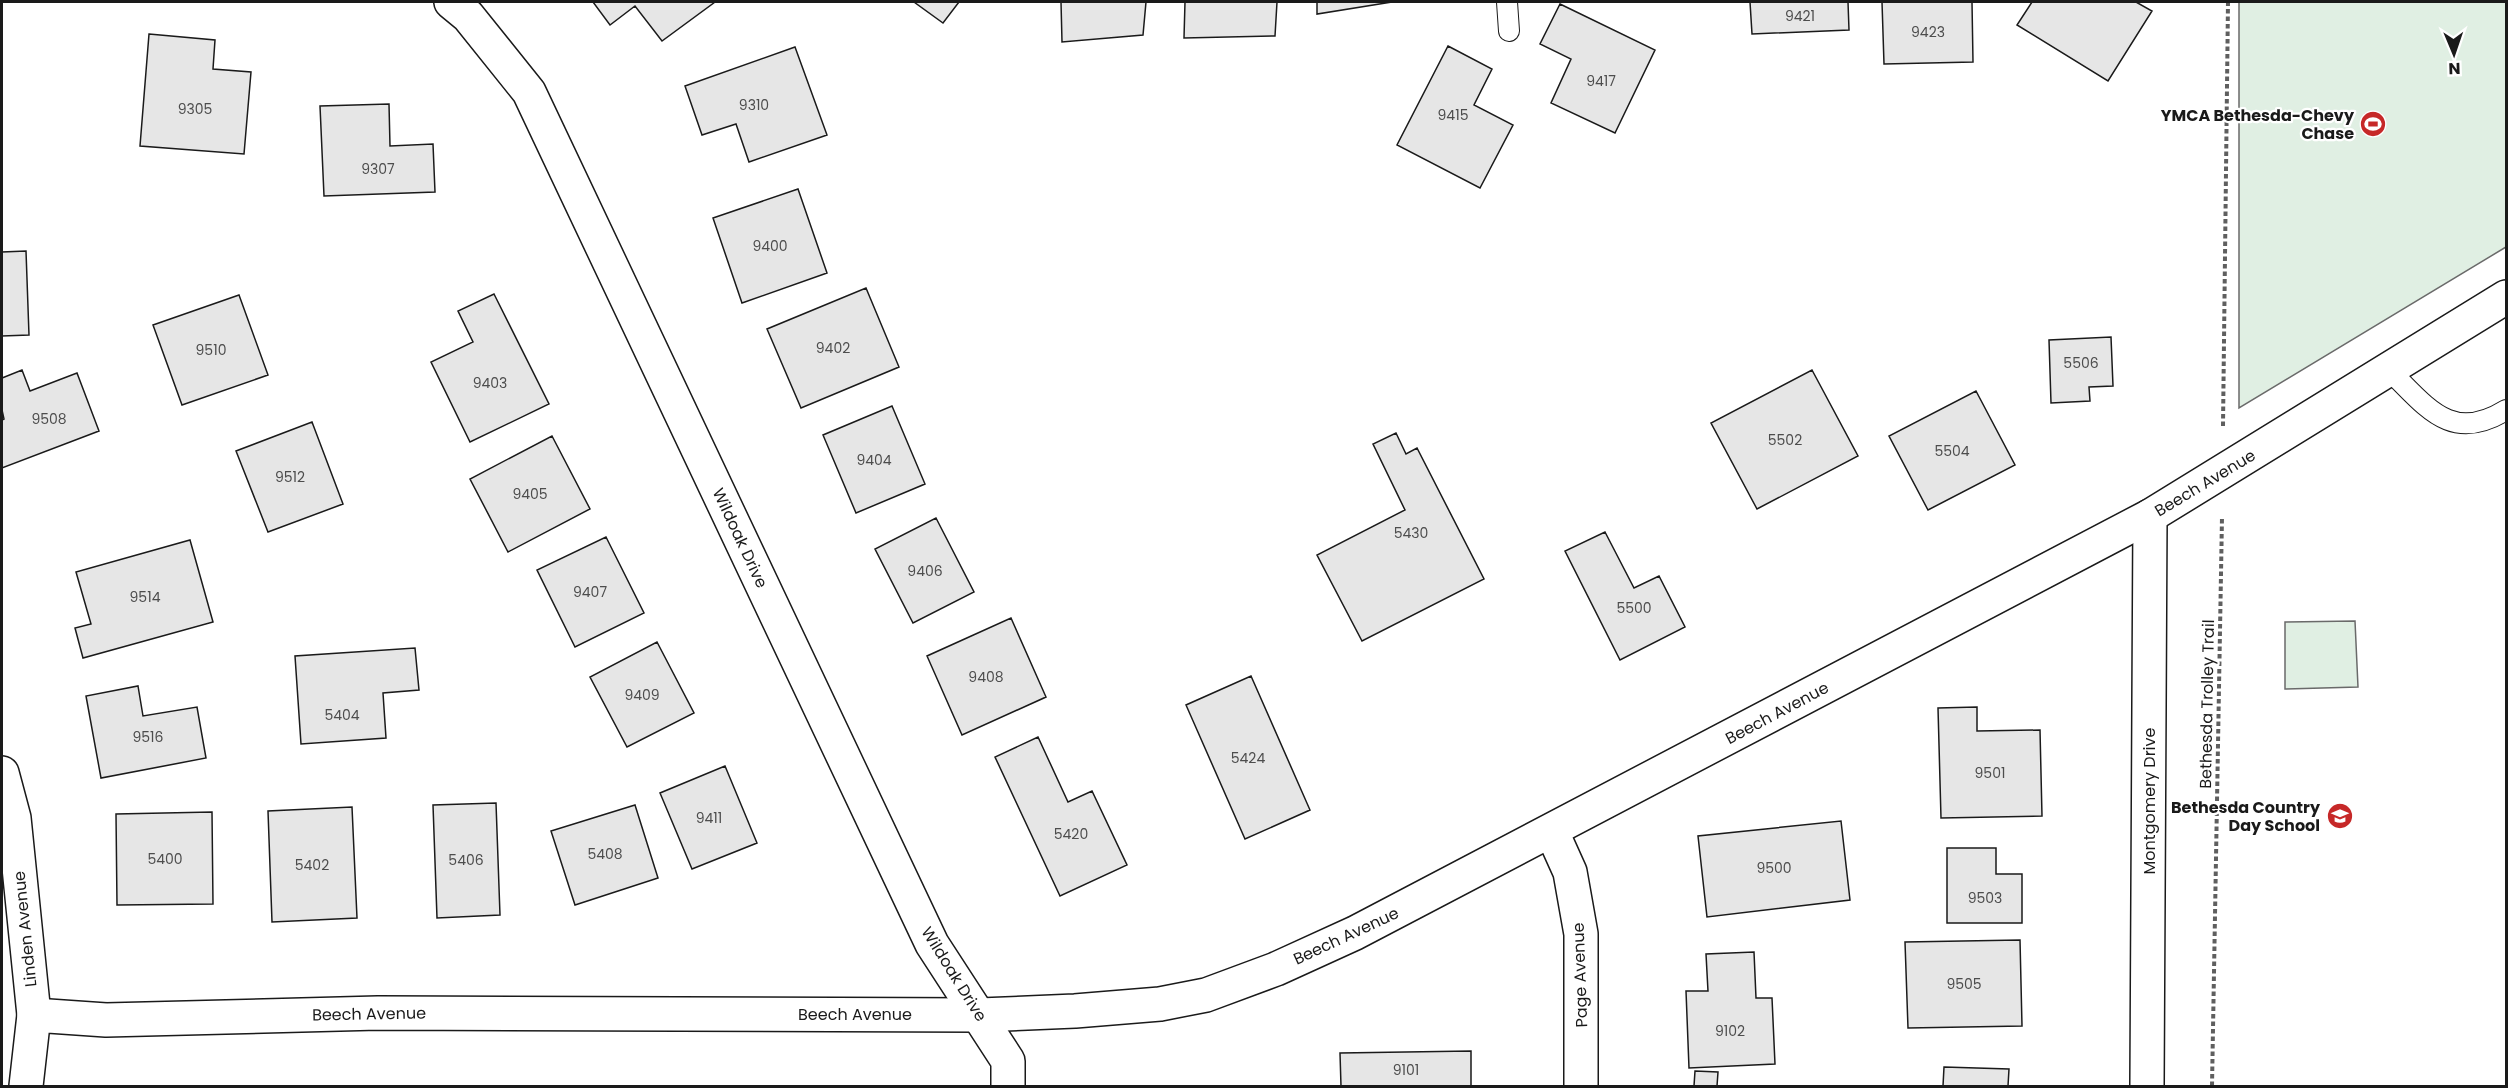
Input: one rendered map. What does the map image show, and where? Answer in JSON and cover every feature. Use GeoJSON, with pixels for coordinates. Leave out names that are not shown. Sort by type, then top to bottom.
{"type":"FeatureCollection","features":[{"type":"Feature","properties":{"kind":"street","name":"Wildoak Drive"},"geometry":{"type":"LineString","coordinates":[[451,2],[468,16],[529,92],[932,944],[1008,1061],[1008,1086]]}},
{"type":"Feature","properties":{"kind":"street","name":"Beech Avenue"},"geometry":{"type":"LineString","coordinates":[[33,1015],[106,1020],[378,1013],[980,1015],[1160,1004],[1206,994],[1276,969],[1355,933],[1552,832],[2150,516],[2506,297]]}},
{"type":"Feature","properties":{"kind":"street","name":"Montgomery Drive"},"geometry":{"type":"LineString","coordinates":[[2147,1086],[2150,516]]}},
{"type":"Feature","properties":{"kind":"street","name":"Linden Avenue"},"geometry":{"type":"LineString","coordinates":[[2,773],[14,818],[33,1015],[26,1086]]}},
{"type":"Feature","properties":{"kind":"street","name":"Page Avenue"},"geometry":{"type":"LineString","coordinates":[[1552,832],[1570,872],[1581,934],[1581,1086]]}},
{"type":"Feature","properties":{"kind":"lane"},"geometry":{"type":"LineString","coordinates":[[1507,2],[1509,31]]}},
{"type":"Feature","properties":{"kind":"lane"},"geometry":{"type":"LineString","coordinates":[[2389,370],[2438,417],[2466,425],[2489,421],[2506,410]]}},
{"type":"Feature","properties":{"kind":"path"},"geometry":{"type":"LineString","coordinates":[[2223,427],[2228,2]]}},
{"type":"Feature","properties":{"kind":"path","name":"Bethesda Trolley Trail"},"geometry":{"type":"LineString","coordinates":[[2212,1086],[2222,511]]}},
{"type":"Feature","properties":{"kind":"green space","name":"YMCA Bethesda-Chevy Chase"},"geometry":{"type":"Polygon","coordinates":[[[2239,2],[2506,2],[2506,247],[2239,408],[2239,2]]]}},
{"type":"Feature","properties":{"kind":"green space"},"geometry":{"type":"Polygon","coordinates":[[[2355,621],[2358,687],[2285,689],[2285,622],[2355,621]]]}},
{"type":"Feature","properties":{"kind":"building"},"geometry":{"type":"Polygon","coordinates":[[[593,2],[715,2],[662,41],[635,6],[610,25],[593,2]]]}},
{"type":"Feature","properties":{"kind":"building"},"geometry":{"type":"Polygon","coordinates":[[[914,2],[959,2],[943,23],[914,2]]]}},
{"type":"Feature","properties":{"kind":"building"},"geometry":{"type":"Polygon","coordinates":[[[1061,2],[1146,2],[1143,35],[1062,42],[1061,2]]]}},
{"type":"Feature","properties":{"kind":"building"},"geometry":{"type":"Polygon","coordinates":[[[1185,2],[1277,2],[1275,36],[1184,38],[1185,2]]]}},
{"type":"Feature","properties":{"kind":"building"},"geometry":{"type":"Polygon","coordinates":[[[1317,2],[1392,2],[1317,14],[1317,2]]]}},
{"type":"Feature","properties":{"kind":"building"},"geometry":{"type":"Polygon","coordinates":[[[1750,2],[1848,2],[1849,30],[1752,34],[1750,2]]]}},
{"type":"Feature","properties":{"kind":"building"},"geometry":{"type":"Polygon","coordinates":[[[1882,2],[1972,2],[1973,62],[1884,64],[1882,2]]]}},
{"type":"Feature","properties":{"kind":"building"},"geometry":{"type":"Polygon","coordinates":[[[2032,2],[2136,2],[2152,11],[2108,81],[2017,25],[2032,2]]]}},
{"type":"Feature","properties":{"kind":"building"},"geometry":{"type":"Polygon","coordinates":[[[1560,4],[1655,50],[1615,133],[1551,103],[1571,59],[1540,44],[1560,4]]]}},
{"type":"Feature","properties":{"kind":"building"},"geometry":{"type":"Polygon","coordinates":[[[149,34],[215,40],[213,69],[251,72],[244,154],[140,146],[149,34]]]}},
{"type":"Feature","properties":{"kind":"building"},"geometry":{"type":"Polygon","coordinates":[[[1448,46],[1492,69],[1474,105],[1513,125],[1480,188],[1397,145],[1448,46]]]}},
{"type":"Feature","properties":{"kind":"building"},"geometry":{"type":"Polygon","coordinates":[[[795,47],[827,135],[749,162],[736,124],[702,135],[685,86],[795,47]]]}},
{"type":"Feature","properties":{"kind":"building"},"geometry":{"type":"Polygon","coordinates":[[[389,104],[390,146],[433,144],[435,192],[324,196],[320,106],[389,104]]]}},
{"type":"Feature","properties":{"kind":"building"},"geometry":{"type":"Polygon","coordinates":[[[798,189],[827,273],[742,303],[713,218],[798,189]]]}},
{"type":"Feature","properties":{"kind":"building"},"geometry":{"type":"Polygon","coordinates":[[[26,251],[29,335],[2,336],[2,252],[26,251]]]}},
{"type":"Feature","properties":{"kind":"building"},"geometry":{"type":"Polygon","coordinates":[[[866,288],[899,367],[801,408],[767,329],[866,288]]]}},
{"type":"Feature","properties":{"kind":"building"},"geometry":{"type":"Polygon","coordinates":[[[494,294],[549,404],[470,442],[431,362],[473,342],[458,311],[494,294]]]}},
{"type":"Feature","properties":{"kind":"building"},"geometry":{"type":"Polygon","coordinates":[[[239,295],[268,375],[182,405],[153,325],[239,295]]]}},
{"type":"Feature","properties":{"kind":"building"},"geometry":{"type":"Polygon","coordinates":[[[2111,337],[2113,386],[2089,387],[2090,401],[2051,403],[2049,340],[2111,337]]]}},
{"type":"Feature","properties":{"kind":"building"},"geometry":{"type":"Polygon","coordinates":[[[22,370],[30,391],[77,373],[99,431],[2,468],[2,420],[4,419],[2,378],[22,370]]]}},
{"type":"Feature","properties":{"kind":"building"},"geometry":{"type":"Polygon","coordinates":[[[1812,370],[1858,456],[1757,509],[1711,423],[1812,370]]]}},
{"type":"Feature","properties":{"kind":"building"},"geometry":{"type":"Polygon","coordinates":[[[1976,391],[2015,465],[1928,510],[1889,436],[1976,391]]]}},
{"type":"Feature","properties":{"kind":"building"},"geometry":{"type":"Polygon","coordinates":[[[892,406],[925,484],[856,513],[823,435],[892,406]]]}},
{"type":"Feature","properties":{"kind":"building"},"geometry":{"type":"Polygon","coordinates":[[[312,422],[343,504],[268,532],[236,451],[312,422]]]}},
{"type":"Feature","properties":{"kind":"building"},"geometry":{"type":"Polygon","coordinates":[[[1396,433],[1406,454],[1417,448],[1484,579],[1362,641],[1317,555],[1405,510],[1373,444],[1396,433]]]}},
{"type":"Feature","properties":{"kind":"building"},"geometry":{"type":"Polygon","coordinates":[[[552,436],[590,509],[508,552],[470,479],[552,436]]]}},
{"type":"Feature","properties":{"kind":"building"},"geometry":{"type":"Polygon","coordinates":[[[936,518],[974,592],[913,623],[875,549],[936,518]]]}},
{"type":"Feature","properties":{"kind":"building"},"geometry":{"type":"Polygon","coordinates":[[[1605,532],[1634,588],[1659,576],[1685,627],[1620,660],[1565,551],[1605,532]]]}},
{"type":"Feature","properties":{"kind":"building"},"geometry":{"type":"Polygon","coordinates":[[[606,537],[644,613],[575,647],[537,570],[606,537]]]}},
{"type":"Feature","properties":{"kind":"building"},"geometry":{"type":"Polygon","coordinates":[[[190,540],[213,622],[83,658],[75,628],[91,624],[76,572],[190,540]]]}},
{"type":"Feature","properties":{"kind":"building"},"geometry":{"type":"Polygon","coordinates":[[[1011,618],[1046,697],[962,735],[927,656],[1011,618]]]}},
{"type":"Feature","properties":{"kind":"building"},"geometry":{"type":"Polygon","coordinates":[[[657,642],[694,713],[627,747],[590,677],[657,642]]]}},
{"type":"Feature","properties":{"kind":"building"},"geometry":{"type":"Polygon","coordinates":[[[415,648],[419,690],[383,693],[386,738],[301,744],[295,656],[415,648]]]}},
{"type":"Feature","properties":{"kind":"building"},"geometry":{"type":"Polygon","coordinates":[[[1251,676],[1310,810],[1245,839],[1186,705],[1251,676]]]}},
{"type":"Feature","properties":{"kind":"building"},"geometry":{"type":"Polygon","coordinates":[[[138,686],[143,716],[197,707],[206,758],[101,778],[86,696],[138,686]]]}},
{"type":"Feature","properties":{"kind":"building"},"geometry":{"type":"Polygon","coordinates":[[[1977,707],[1977,731],[2040,730],[2042,816],[1941,818],[1938,708],[1977,707]]]}},
{"type":"Feature","properties":{"kind":"building"},"geometry":{"type":"Polygon","coordinates":[[[1038,737],[1068,802],[1092,791],[1127,865],[1060,896],[995,757],[1038,737]]]}},
{"type":"Feature","properties":{"kind":"building"},"geometry":{"type":"Polygon","coordinates":[[[725,766],[757,843],[692,869],[660,793],[725,766]]]}},
{"type":"Feature","properties":{"kind":"building"},"geometry":{"type":"Polygon","coordinates":[[[496,803],[500,915],[437,918],[433,805],[496,803]]]}},
{"type":"Feature","properties":{"kind":"building"},"geometry":{"type":"Polygon","coordinates":[[[635,805],[658,878],[575,905],[551,831],[635,805]]]}},
{"type":"Feature","properties":{"kind":"building"},"geometry":{"type":"Polygon","coordinates":[[[352,807],[357,918],[272,922],[268,811],[352,807]]]}},
{"type":"Feature","properties":{"kind":"building"},"geometry":{"type":"Polygon","coordinates":[[[212,812],[213,904],[117,905],[116,814],[212,812]]]}},
{"type":"Feature","properties":{"kind":"building"},"geometry":{"type":"Polygon","coordinates":[[[1841,821],[1850,900],[1707,917],[1698,836],[1841,821]]]}},
{"type":"Feature","properties":{"kind":"building"},"geometry":{"type":"Polygon","coordinates":[[[1947,848],[1996,848],[1996,874],[2022,874],[2022,923],[1947,923],[1947,848]]]}},
{"type":"Feature","properties":{"kind":"building"},"geometry":{"type":"Polygon","coordinates":[[[2020,940],[2022,1026],[1908,1028],[1905,942],[2020,940]]]}},
{"type":"Feature","properties":{"kind":"building"},"geometry":{"type":"Polygon","coordinates":[[[1754,952],[1756,998],[1772,998],[1775,1064],[1689,1068],[1686,991],[1708,991],[1706,954],[1754,952]]]}},
{"type":"Feature","properties":{"kind":"building"},"geometry":{"type":"Polygon","coordinates":[[[1471,1051],[1471,1086],[1341,1086],[1340,1053],[1471,1051]]]}},
{"type":"Feature","properties":{"kind":"building"},"geometry":{"type":"Polygon","coordinates":[[[1944,1067],[2009,1069],[2008,1086],[1943,1086],[1944,1067]]]}},
{"type":"Feature","properties":{"kind":"building"},"geometry":{"type":"Polygon","coordinates":[[[1695,1071],[1718,1072],[1717,1086],[1694,1086],[1695,1071]]]}},
{"type":"Feature","properties":{"kind":"place","name":"YMCA Bethesda-Chevy Chase"},"geometry":{"type":"Point","coordinates":[2373,124]}},
{"type":"Feature","properties":{"kind":"place","name":"Bethesda Country Day School"},"geometry":{"type":"Point","coordinates":[2340,816]}}]}
